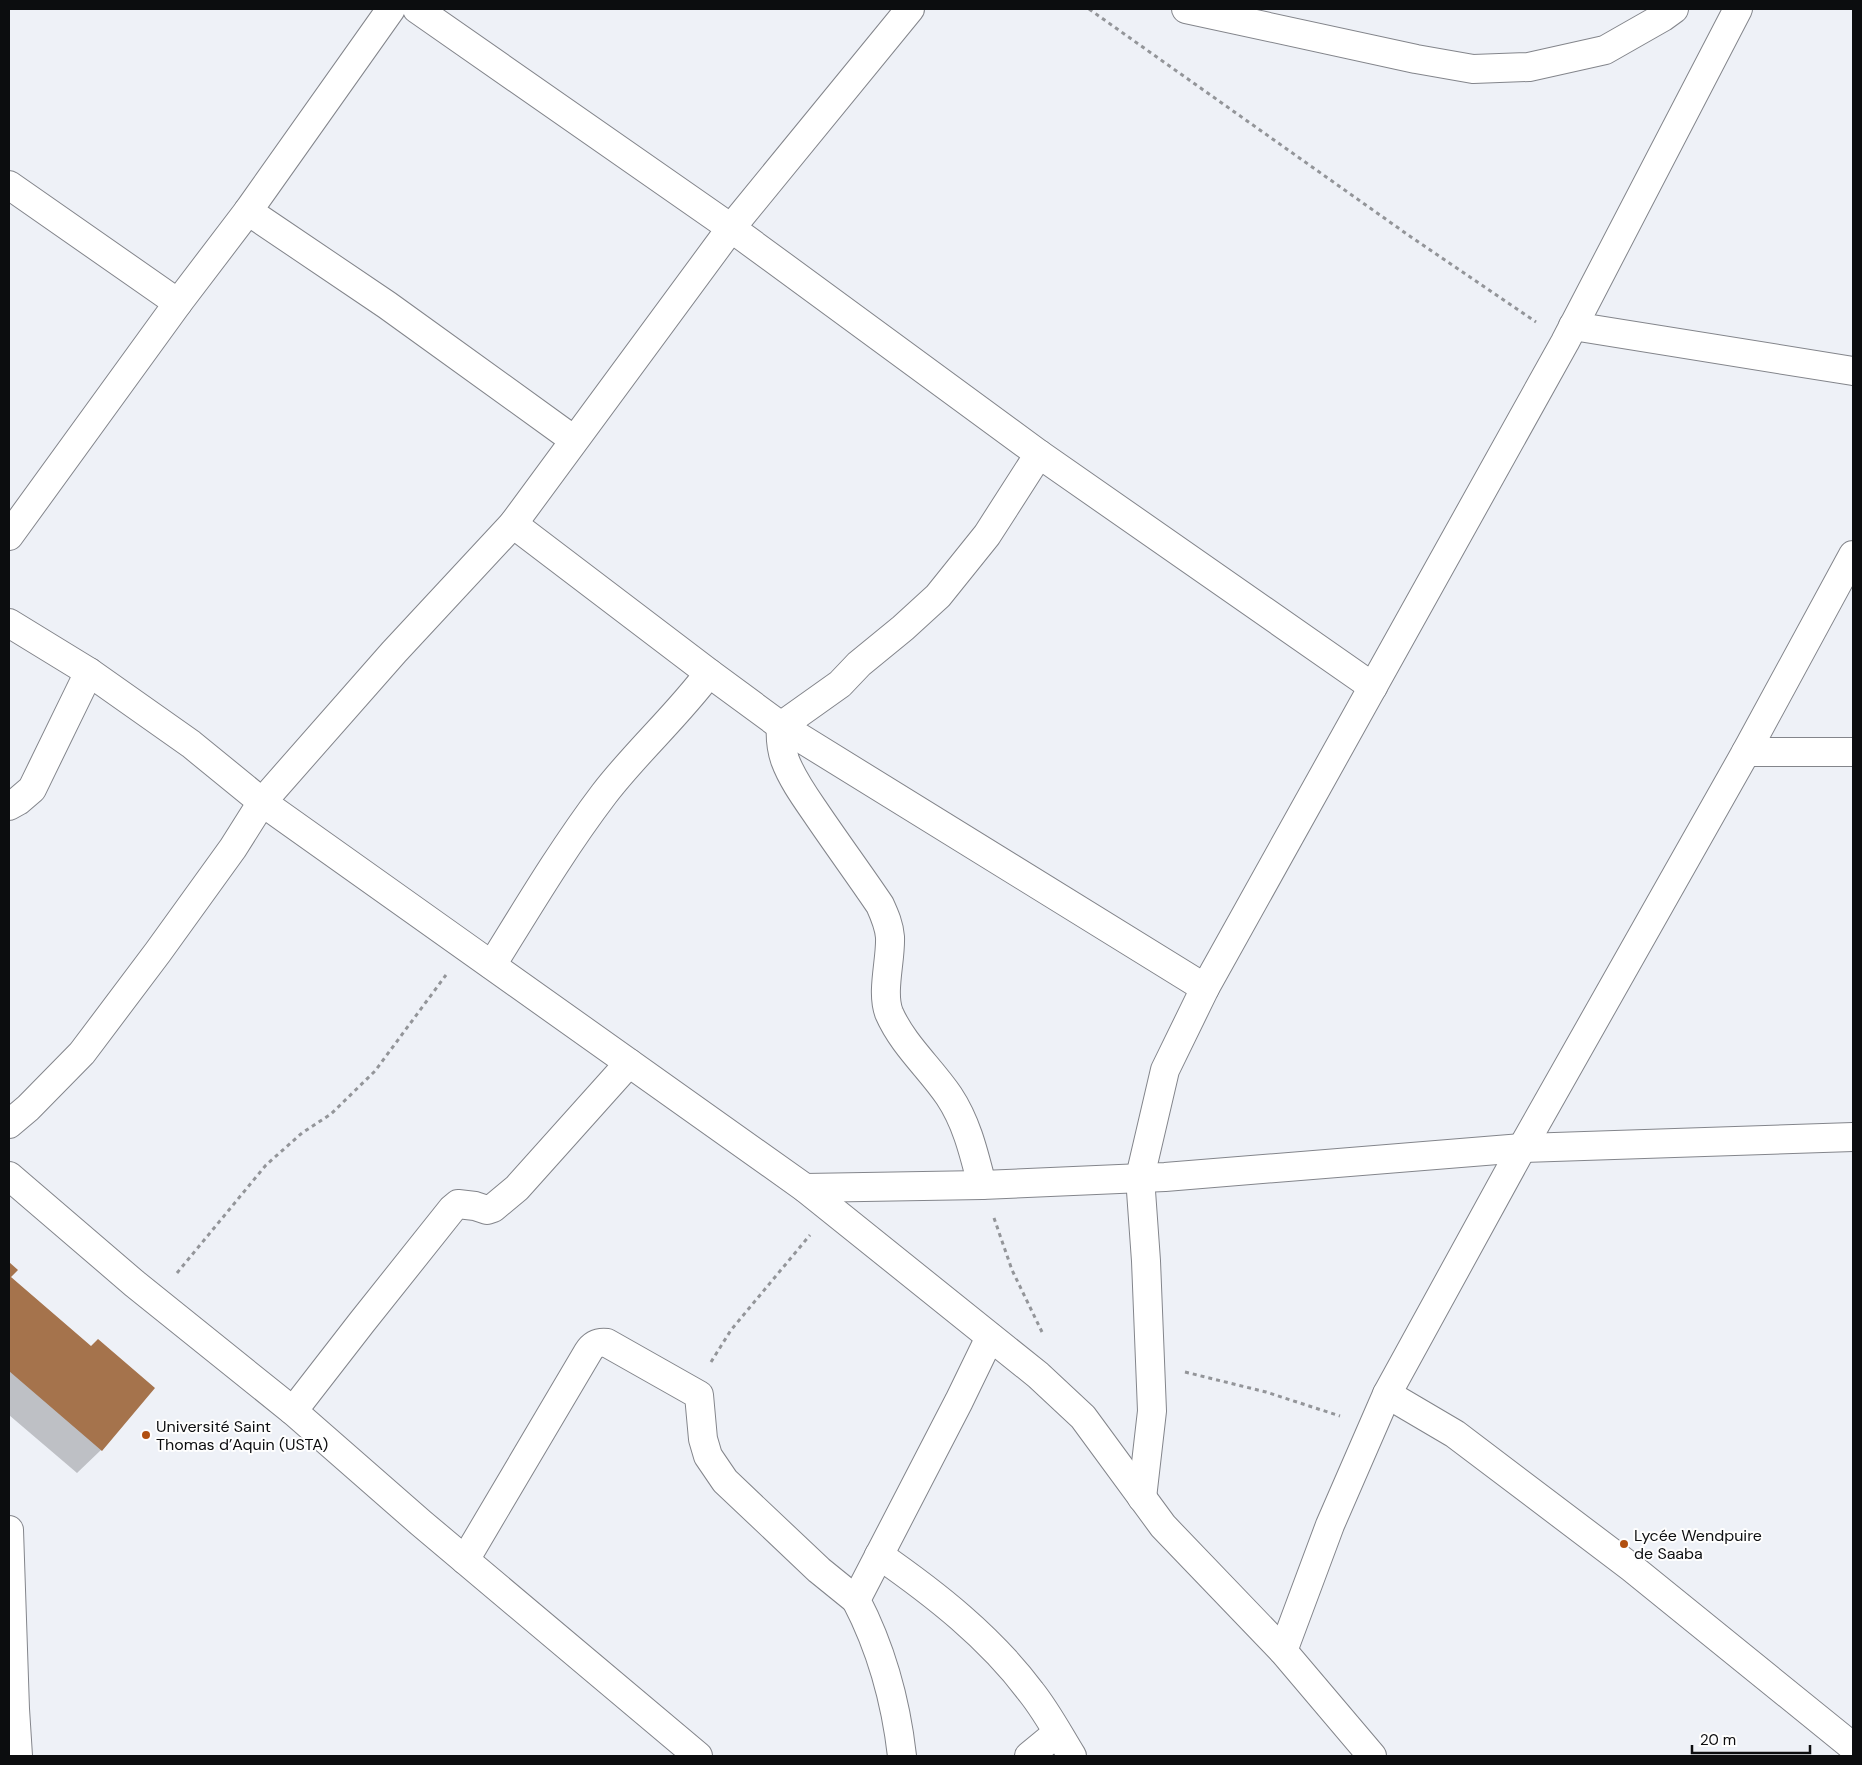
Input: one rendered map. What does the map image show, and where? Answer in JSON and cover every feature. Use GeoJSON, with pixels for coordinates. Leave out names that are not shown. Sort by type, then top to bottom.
{"type":"FeatureCollection","features":[{"type":"Feature","properties":{"kind":"street"},"geometry":{"type":"LineString","coordinates":[[9,536],[178,303],[248,211],[391,9]]}},
{"type":"Feature","properties":{"kind":"street"},"geometry":{"type":"LineString","coordinates":[[417,9],[731,228],[1039,454],[1373,687]]}},
{"type":"Feature","properties":{"kind":"street"},"geometry":{"type":"LineString","coordinates":[[9,1124],[28,1108],[82,1053],[233,848],[262,802],[394,652],[513,524],[731,228],[910,9]]}},
{"type":"Feature","properties":{"kind":"street"},"geometry":{"type":"LineString","coordinates":[[1186,9],[1416,59],[1473,69],[1529,67],[1606,50],[1674,9]]}},
{"type":"Feature","properties":{"kind":"street"},"geometry":{"type":"LineString","coordinates":[[1142,1498],[1152,1411],[1146,1261],[1140,1177],[1165,1070],[1205,988],[1569,334],[1738,9]]}},
{"type":"Feature","properties":{"kind":"street"},"geometry":{"type":"LineString","coordinates":[[9,185],[178,303]]}},
{"type":"Feature","properties":{"kind":"street"},"geometry":{"type":"LineString","coordinates":[[248,211],[387,305],[574,440]]}},
{"type":"Feature","properties":{"kind":"street"},"geometry":{"type":"LineString","coordinates":[[1569,334],[1853,371]]}},
{"type":"Feature","properties":{"kind":"street"},"geometry":{"type":"LineString","coordinates":[[781,726],[840,684],[859,664],[938,596],[987,535],[1039,454]]}},
{"type":"Feature","properties":{"kind":"street"},"geometry":{"type":"LineString","coordinates":[[513,524],[781,726],[1205,988]]}},
{"type":"Feature","properties":{"kind":"street"},"geometry":{"type":"LineString","coordinates":[[1283,1651],[1330,1525],[1387,1394],[1522,1148],[1746,752],[1853,555]]}},
{"type":"Feature","properties":{"kind":"street"},"geometry":{"type":"LineString","coordinates":[[9,623],[89,672],[191,744],[262,802],[805,1188],[1038,1375],[1083,1417],[1163,1526],[1283,1651],[1372,1756]]}},
{"type":"Feature","properties":{"kind":"street"},"geometry":{"type":"LineString","coordinates":[[9,806],[32,789],[89,672]]}},
{"type":"Feature","properties":{"kind":"street"},"geometry":{"type":"LineString","coordinates":[[492,965],[558,858],[605,793],[633,759],[687,702],[709,673]]}},
{"type":"Feature","properties":{"kind":"street"},"geometry":{"type":"LineString","coordinates":[[781,726],[781,745],[785,761],[792,774],[806,798],[880,905],[888,921],[890,938],[887,990],[888,1010],[911,1048],[949,1096],[964,1124],[982,1185]]}},
{"type":"Feature","properties":{"kind":"street"},"geometry":{"type":"LineString","coordinates":[[1746,752],[1853,752]]}},
{"type":"Feature","properties":{"kind":"street"},"geometry":{"type":"LineString","coordinates":[[293,1411],[452,1209],[458,1204],[487,1210],[493,1208],[517,1188],[629,1063]]}},
{"type":"Feature","properties":{"kind":"street"},"geometry":{"type":"LineString","coordinates":[[805,1188],[982,1185],[1175,1176],[1522,1148],[1853,1137]]}},
{"type":"Feature","properties":{"kind":"street"},"geometry":{"type":"LineString","coordinates":[[9,1176],[155,1300],[293,1411],[465,1560],[698,1756]]}},
{"type":"Feature","properties":{"kind":"street"},"geometry":{"type":"LineString","coordinates":[[856,1600],[990,1337]]}},
{"type":"Feature","properties":{"kind":"street"},"geometry":{"type":"LineString","coordinates":[[465,1560],[591,1347],[597,1343],[607,1343],[699,1395],[703,1439],[708,1456],[725,1481],[819,1570],[856,1600],[868,1625],[889,1685],[902,1756]]}},
{"type":"Feature","properties":{"kind":"street"},"geometry":{"type":"LineString","coordinates":[[1387,1394],[1455,1434],[1632,1568],[1853,1747]]}},
{"type":"Feature","properties":{"kind":"street"},"geometry":{"type":"LineString","coordinates":[[9,1530],[18,1756]]}},
{"type":"Feature","properties":{"kind":"street"},"geometry":{"type":"LineString","coordinates":[[879,1555],[926,1588],[993,1648],[1032,1693],[1072,1756]]}},
{"type":"Feature","properties":{"kind":"street"},"geometry":{"type":"LineString","coordinates":[[1029,1756],[1057,1733]]}},
{"type":"Feature","properties":{"kind":"path"},"geometry":{"type":"LineString","coordinates":[[1089,9],[1411,237],[1569,334]]}},
{"type":"Feature","properties":{"kind":"path"},"geometry":{"type":"LineString","coordinates":[[155,1300],[266,1165],[302,1133],[330,1114],[375,1071],[466,948]]}},
{"type":"Feature","properties":{"kind":"path"},"geometry":{"type":"LineString","coordinates":[[982,1185],[1012,1270],[1046,1339]]}},
{"type":"Feature","properties":{"kind":"path"},"geometry":{"type":"LineString","coordinates":[[699,1395],[704,1374],[731,1330],[832,1208]]}},
{"type":"Feature","properties":{"kind":"path"},"geometry":{"type":"LineString","coordinates":[[1150,1364],[1266,1392],[1373,1427]]}},
{"type":"Feature","properties":{"kind":"building"},"geometry":{"type":"Polygon","coordinates":[[[9,1262],[18,1270],[11,1277],[91,1346],[98,1339],[155,1388],[102,1451],[9,1371],[9,1262]]]}},
{"type":"Feature","properties":{"kind":"place","name":"Université Saint Thomas d’Aquin (USTA)"},"geometry":{"type":"Point","coordinates":[146,1435]}},
{"type":"Feature","properties":{"kind":"place","name":"Lycée Wendpuire de Saaba"},"geometry":{"type":"Point","coordinates":[1624,1544]}}]}
